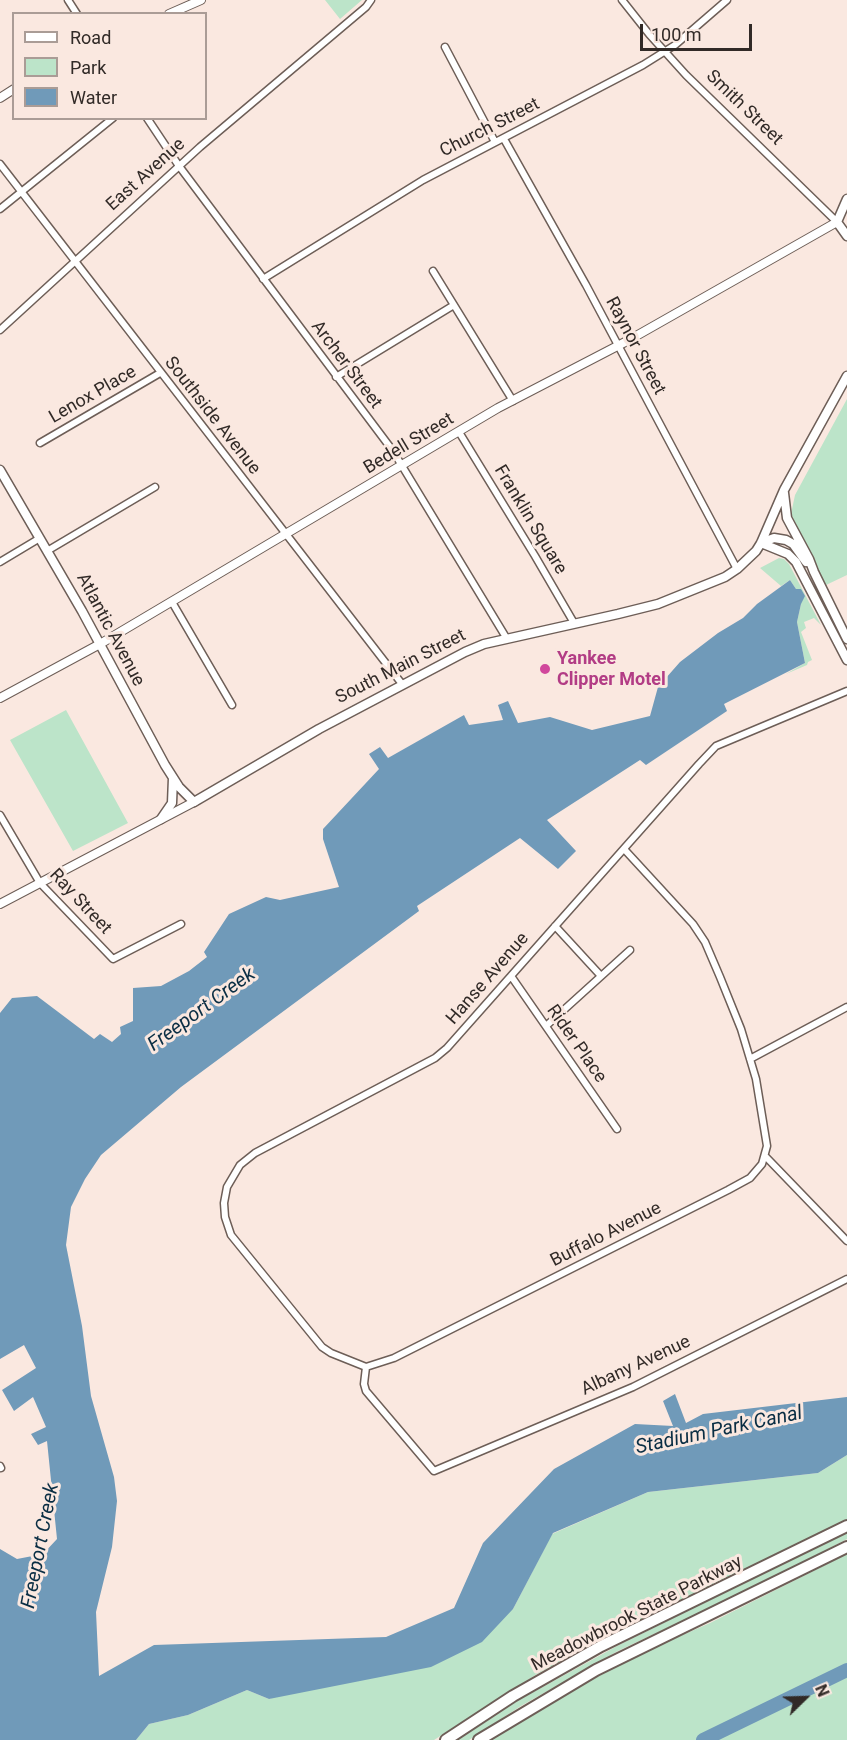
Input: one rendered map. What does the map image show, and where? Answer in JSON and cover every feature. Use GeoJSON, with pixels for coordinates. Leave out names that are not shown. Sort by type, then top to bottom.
{"type":"FeatureCollection","features":[{"type":"Feature","properties":{"kind":"highway","name":"Meadowbrook State Parkway"},"geometry":{"type":"LineString","coordinates":[[446,1740],[513,1696],[601,1646],[847,1526]]}},
{"type":"Feature","properties":{"kind":"highway","name":"Meadowbrook State Parkway"},"geometry":{"type":"LineString","coordinates":[[479,1740],[596,1670],[847,1547]]}},
{"type":"Feature","properties":{"kind":"main road"},"geometry":{"type":"LineString","coordinates":[[837,222],[847,199]]}},
{"type":"Feature","properties":{"kind":"main road","name":"Smith Street"},"geometry":{"type":"LineString","coordinates":[[837,222],[847,236]]}},
{"type":"Feature","properties":{"kind":"main road","name":"South Main Street"},"geometry":{"type":"LineString","coordinates":[[194,802],[319,729],[465,652],[484,644],[658,604],[712,583],[737,569],[761,543],[784,490],[847,376]]}},
{"type":"Feature","properties":{"kind":"main road","name":"Atlantic Avenue"},"geometry":{"type":"LineString","coordinates":[[0,470],[100,644],[173,778],[194,802]]}},
{"type":"Feature","properties":{"kind":"main road"},"geometry":{"type":"LineString","coordinates":[[784,490],[787,518],[809,559],[813,572]]}},
{"type":"Feature","properties":{"kind":"main road"},"geometry":{"type":"LineString","coordinates":[[761,543],[774,538],[793,544],[813,572],[847,639]]}},
{"type":"Feature","properties":{"kind":"main road"},"geometry":{"type":"LineString","coordinates":[[761,543],[788,554],[796,562],[847,660]]}},
{"type":"Feature","properties":{"kind":"main road"},"geometry":{"type":"LineString","coordinates":[[162,819],[172,803],[173,778]]}},
{"type":"Feature","properties":{"kind":"street"},"geometry":{"type":"LineString","coordinates":[[174,12],[201,0]]}},
{"type":"Feature","properties":{"kind":"street","name":"East Avenue"},"geometry":{"type":"LineString","coordinates":[[0,330],[179,166],[366,7],[371,0]]}},
{"type":"Feature","properties":{"kind":"street","name":"Smith Street"},"geometry":{"type":"LineString","coordinates":[[622,0],[664,51],[837,222]]}},
{"type":"Feature","properties":{"kind":"street","name":"Church Street"},"geometry":{"type":"LineString","coordinates":[[263,279],[423,180],[643,65],[675,45],[727,0]]}},
{"type":"Feature","properties":{"kind":"street"},"geometry":{"type":"LineString","coordinates":[[445,47],[495,142]]}},
{"type":"Feature","properties":{"kind":"street"},"geometry":{"type":"LineString","coordinates":[[0,209],[111,120]]}},
{"type":"Feature","properties":{"kind":"street","name":"Archer Street"},"geometry":{"type":"LineString","coordinates":[[148,120],[179,166],[393,451],[507,639]]}},
{"type":"Feature","properties":{"kind":"street","name":"Raynor Street"},"geometry":{"type":"LineString","coordinates":[[504,139],[737,569]]}},
{"type":"Feature","properties":{"kind":"street","name":"Southside Avenue"},"geometry":{"type":"LineString","coordinates":[[0,164],[402,684]]}},
{"type":"Feature","properties":{"kind":"street","name":"Bedell Street"},"geometry":{"type":"LineString","coordinates":[[0,698],[100,644],[513,400],[618,347],[837,222]]}},
{"type":"Feature","properties":{"kind":"street"},"geometry":{"type":"LineString","coordinates":[[433,271],[513,400]]}},
{"type":"Feature","properties":{"kind":"street"},"geometry":{"type":"LineString","coordinates":[[336,376],[454,305]]}},
{"type":"Feature","properties":{"kind":"street","name":"Lenox Place"},"geometry":{"type":"LineString","coordinates":[[40,443],[160,373]]}},
{"type":"Feature","properties":{"kind":"street","name":"Franklin Square"},"geometry":{"type":"LineString","coordinates":[[459,432],[574,623]]}},
{"type":"Feature","properties":{"kind":"street"},"geometry":{"type":"LineString","coordinates":[[47,550],[155,487]]}},
{"type":"Feature","properties":{"kind":"street"},"geometry":{"type":"LineString","coordinates":[[0,562],[40,538]]}},
{"type":"Feature","properties":{"kind":"street"},"geometry":{"type":"LineString","coordinates":[[172,602],[232,705]]}},
{"type":"Feature","properties":{"kind":"street","name":"Hanse Avenue"},"geometry":{"type":"LineString","coordinates":[[366,1367],[340,1359],[322,1347],[240,1248],[228,1227],[224,1203],[227,1187],[235,1172],[255,1153],[435,1058],[460,1035],[716,746],[847,691]]}},
{"type":"Feature","properties":{"kind":"street","name":"South Main Street"},"geometry":{"type":"LineString","coordinates":[[0,904],[194,802]]}},
{"type":"Feature","properties":{"kind":"street","name":"Ray Street"},"geometry":{"type":"LineString","coordinates":[[0,814],[40,883],[113,959],[182,924]]}},
{"type":"Feature","properties":{"kind":"street"},"geometry":{"type":"LineString","coordinates":[[624,849],[693,924],[705,942],[741,1029],[756,1079],[767,1146],[766,1157],[847,1241]]}},
{"type":"Feature","properties":{"kind":"street"},"geometry":{"type":"LineString","coordinates":[[555,926],[601,976]]}},
{"type":"Feature","properties":{"kind":"street"},"geometry":{"type":"LineString","coordinates":[[546,1026],[630,950]]}},
{"type":"Feature","properties":{"kind":"street","name":"Rider Place"},"geometry":{"type":"LineString","coordinates":[[511,976],[617,1129]]}},
{"type":"Feature","properties":{"kind":"street"},"geometry":{"type":"LineString","coordinates":[[750,1059],[847,1006]]}},
{"type":"Feature","properties":{"kind":"street","name":"Buffalo Avenue"},"geometry":{"type":"LineString","coordinates":[[366,1367],[394,1358],[729,1190],[750,1178],[766,1157]]}},
{"type":"Feature","properties":{"kind":"street","name":"Albany Avenue"},"geometry":{"type":"LineString","coordinates":[[366,1367],[364,1384],[366,1391],[434,1471],[633,1387],[847,1279]]}},
{"type":"Feature","properties":{"kind":"green space"},"geometry":{"type":"Polygon","coordinates":[[[325,0],[362,0],[340,19],[325,0]]]}},
{"type":"Feature","properties":{"kind":"green space"},"geometry":{"type":"Polygon","coordinates":[[[847,399],[847,575],[826,585],[791,514],[795,495],[847,399]]]}},
{"type":"Feature","properties":{"kind":"green space"},"geometry":{"type":"Polygon","coordinates":[[[779,558],[789,564],[821,625],[814,618],[804,622],[806,628],[801,632],[812,660],[807,665],[786,674],[805,663],[797,622],[801,604],[796,589],[790,580],[781,586],[760,568],[779,558]]]}},
{"type":"Feature","properties":{"kind":"green space"},"geometry":{"type":"Polygon","coordinates":[[[66,710],[128,823],[73,851],[10,740],[66,710]]]}},
{"type":"Feature","properties":{"kind":"green space"},"geometry":{"type":"Polygon","coordinates":[[[847,1455],[847,1519],[591,1645],[537,1674],[434,1740],[136,1740],[149,1724],[188,1715],[247,1690],[269,1699],[513,1609],[552,1534],[648,1492],[818,1473],[847,1455]]]}},
{"type":"Feature","properties":{"kind":"green space"},"geometry":{"type":"Polygon","coordinates":[[[847,1532],[847,1539],[773,1578],[618,1651],[521,1706],[469,1740],[458,1740],[519,1700],[617,1646],[847,1532]]]}},
{"type":"Feature","properties":{"kind":"green space"},"geometry":{"type":"Polygon","coordinates":[[[847,1554],[847,1740],[491,1740],[570,1691],[847,1554]]]}},
{"type":"Feature","properties":{"kind":"water"},"geometry":{"type":"Polygon","coordinates":[[[790,580],[796,589],[801,589],[805,596],[797,622],[805,663],[724,704],[727,711],[646,765],[640,760],[547,820],[576,851],[558,869],[520,838],[417,906],[419,911],[181,1087],[101,1155],[85,1179],[71,1207],[66,1245],[82,1326],[91,1396],[114,1477],[117,1501],[112,1547],[96,1612],[99,1676],[154,1645],[386,1637],[454,1608],[483,1543],[554,1469],[635,1424],[673,1426],[663,1401],[675,1394],[686,1423],[703,1414],[847,1397],[847,1455],[818,1473],[648,1492],[553,1533],[513,1609],[482,1642],[431,1667],[269,1699],[247,1690],[188,1715],[149,1724],[136,1740],[0,1740],[0,1549],[17,1559],[43,1554],[57,1539],[47,1441],[38,1445],[31,1434],[46,1427],[33,1397],[14,1411],[2,1390],[36,1368],[24,1345],[0,1359],[0,1013],[12,998],[37,996],[94,1039],[100,1034],[112,1042],[121,1034],[120,1027],[133,1021],[133,988],[161,986],[189,971],[207,957],[204,952],[229,914],[266,897],[280,900],[339,887],[323,839],[323,829],[379,769],[369,754],[380,747],[388,758],[464,715],[469,725],[503,720],[498,705],[508,701],[518,723],[550,717],[592,730],[650,716],[658,687],[680,662],[718,633],[743,618],[757,604],[790,580]]]}},
{"type":"Feature","properties":{"kind":"waterway"},"geometry":{"type":"LineString","coordinates":[[703,1740],[847,1670]]}},
{"type":"Feature","properties":{"kind":"place","name":"Yankee Clipper Motel"},"geometry":{"type":"Point","coordinates":[545,669]}},
{"type":"Feature","properties":{"kind":"water label","name":"Freeport Creek"},"geometry":{"type":"Point","coordinates":[202,1010]}},
{"type":"Feature","properties":{"kind":"water label","name":"Stadium Park Canal"},"geometry":{"type":"Point","coordinates":[719,1431]}},
{"type":"Feature","properties":{"kind":"water label","name":"Freeport Creek"},"geometry":{"type":"Point","coordinates":[41,1546]}}]}
